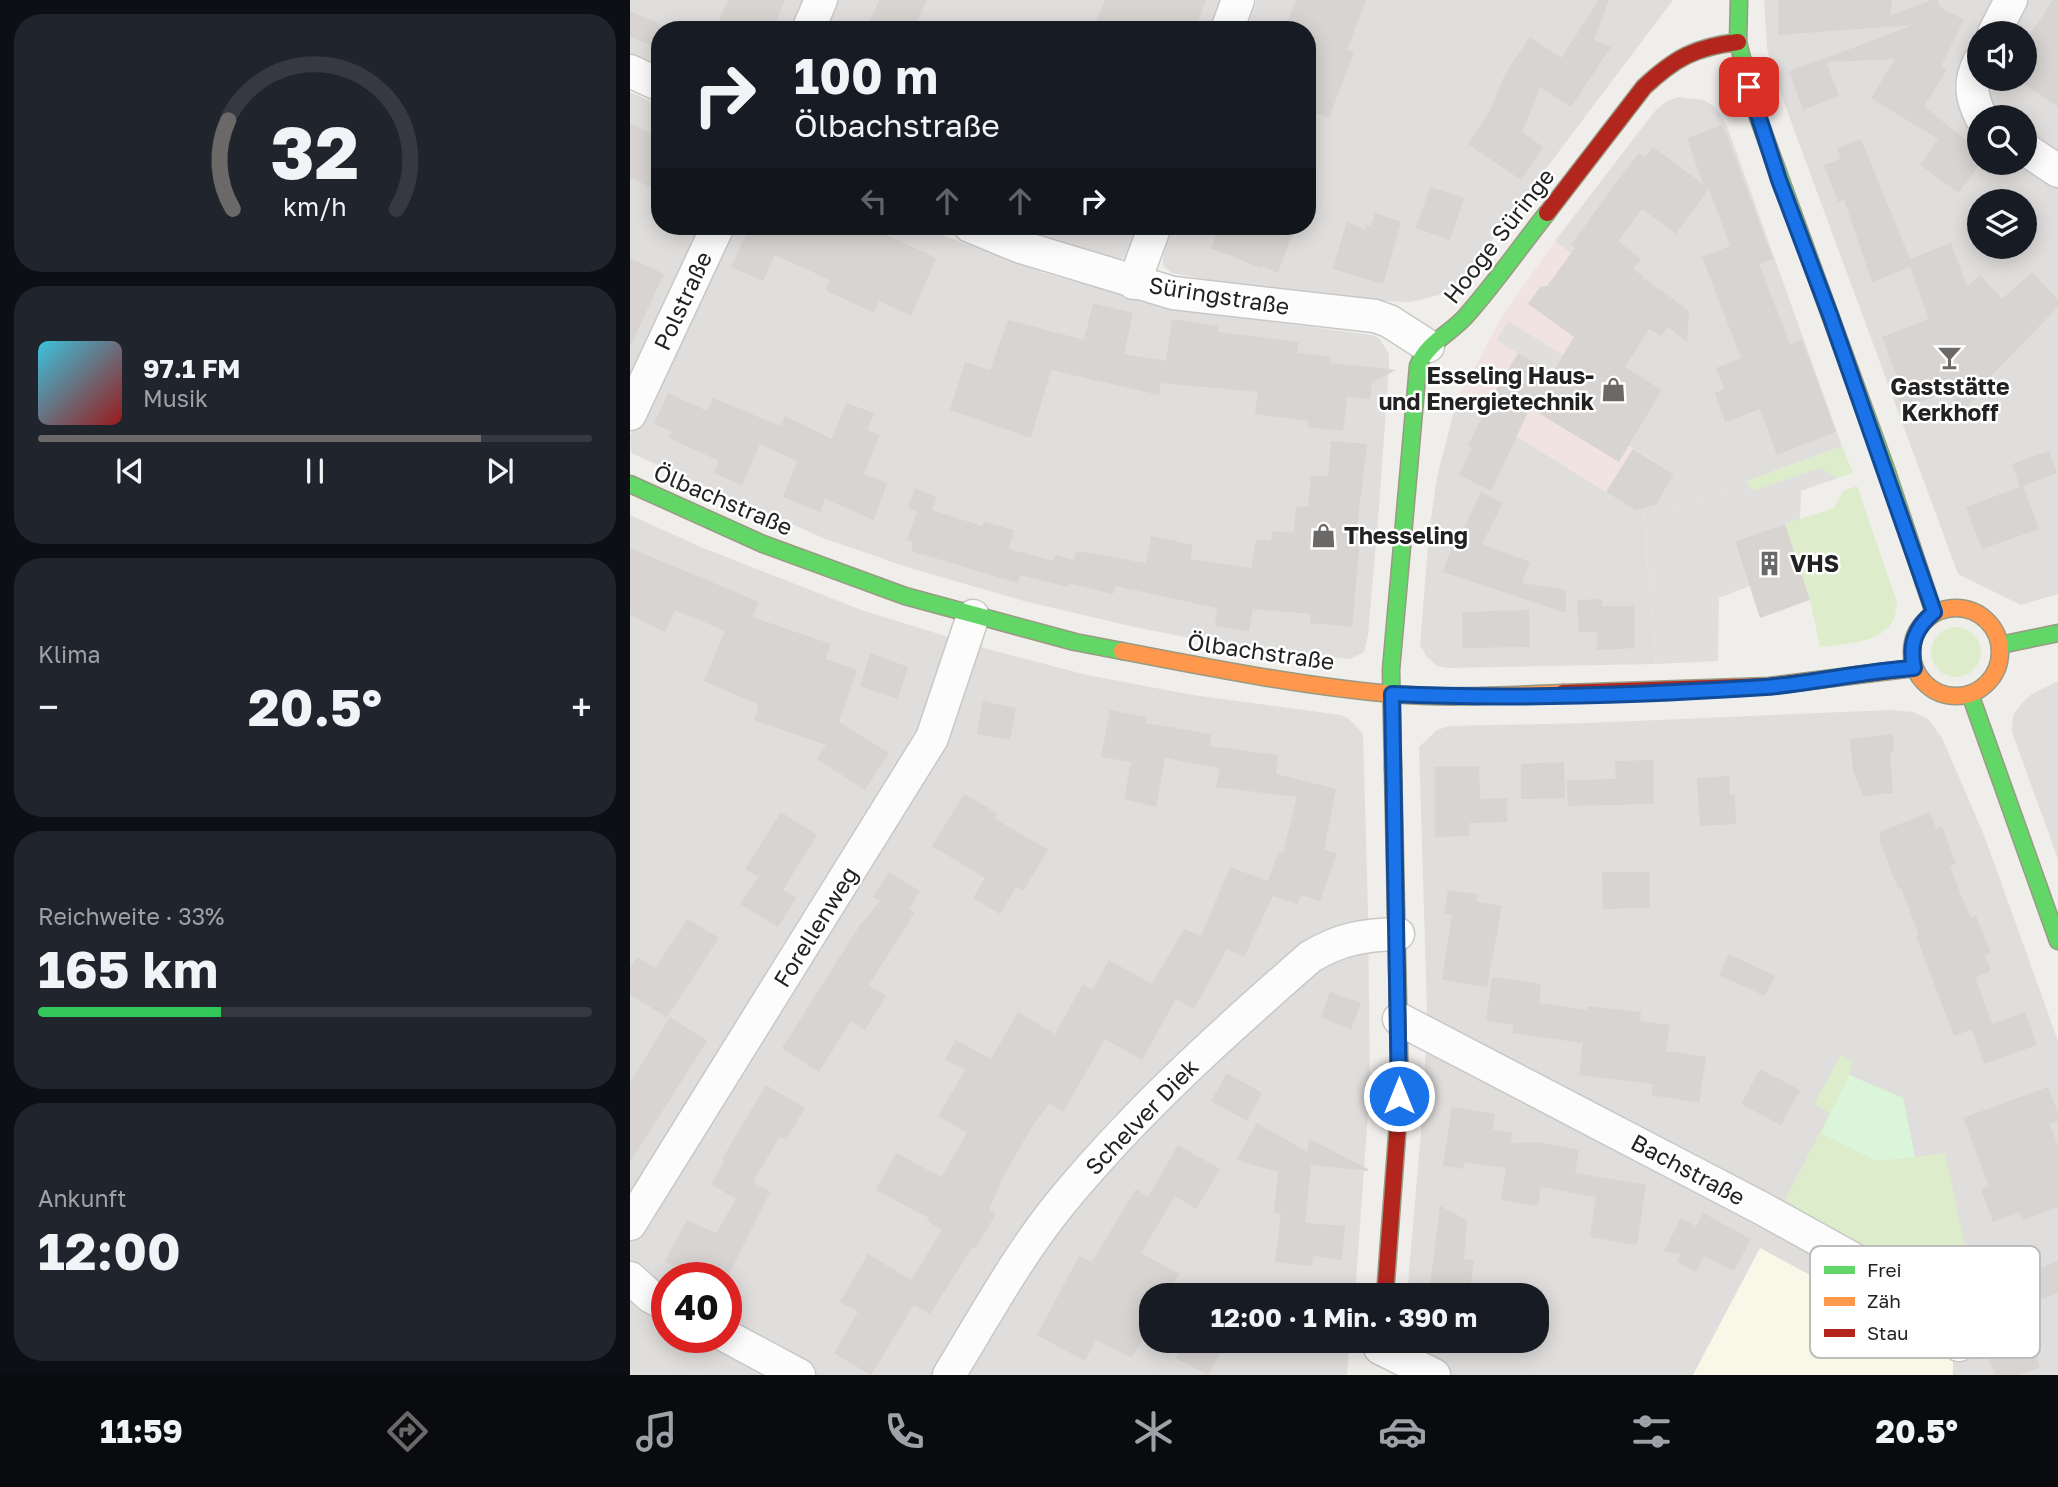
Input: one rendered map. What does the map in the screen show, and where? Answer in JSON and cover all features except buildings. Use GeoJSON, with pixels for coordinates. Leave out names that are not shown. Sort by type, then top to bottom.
{"type":"FeatureCollection","features":[{"type":"Feature","properties":{"kind":"street"},"geometry":{"type":"LineString","coordinates":[[812,21],[821,0]]}},
{"type":"Feature","properties":{"kind":"street"},"geometry":{"type":"LineString","coordinates":[[1230,21],[1238,0]]}},
{"type":"Feature","properties":{"kind":"street"},"geometry":{"type":"LineString","coordinates":[[1739,0],[1738,42],[1755,109],[1934,612]]}},
{"type":"Feature","properties":{"kind":"street"},"geometry":{"type":"LineString","coordinates":[[2000,21],[2011,0]]}},
{"type":"Feature","properties":{"kind":"street","name":"Hooge Süringe"},"geometry":{"type":"LineString","coordinates":[[1428,346],[1454,330],[1468,314],[1644,87],[1674,59],[1706,46],[1738,42]]}},
{"type":"Feature","properties":{"kind":"street"},"geometry":{"type":"LineString","coordinates":[[630,71],[651,81]]}},
{"type":"Feature","properties":{"kind":"street"},"geometry":{"type":"LineString","coordinates":[[2037,157],[2058,170]]}},
{"type":"Feature","properties":{"kind":"street","name":"Polstraße"},"geometry":{"type":"LineString","coordinates":[[630,414],[714,235]]}},
{"type":"Feature","properties":{"kind":"street","name":"Süringstraße"},"geometry":{"type":"LineString","coordinates":[[992,235],[1021,247],[1173,293],[1375,317],[1389,321],[1428,346]]}},
{"type":"Feature","properties":{"kind":"street"},"geometry":{"type":"LineString","coordinates":[[1134,283],[1152,235]]}},
{"type":"Feature","properties":{"kind":"street"},"geometry":{"type":"LineString","coordinates":[[1386,1283],[1397,1160],[1399,1019],[1391,670],[1418,366],[1428,346]]}},
{"type":"Feature","properties":{"kind":"street","name":"Ölbachstraße"},"geometry":{"type":"LineString","coordinates":[[630,484],[739,533],[842,574],[973,616],[1075,642],[1241,674],[1392,694],[1517,696],[1769,686],[1914,668]]}},
{"type":"Feature","properties":{"kind":"street"},"geometry":{"type":"LineString","coordinates":[[1955,608],[1976,612],[1988,620],[2000,645],[2000,661],[1994,675],[1984,687],[1970,694],[1944,694],[1922,680],[1914,668],[1912,643],[1916,631],[1934,612],[1955,608]]}},
{"type":"Feature","properties":{"kind":"street","name":"Forellenweg"},"geometry":{"type":"LineString","coordinates":[[630,1224],[932,738],[973,616]]}},
{"type":"Feature","properties":{"kind":"street"},"geometry":{"type":"LineString","coordinates":[[2000,645],[2058,633]]}},
{"type":"Feature","properties":{"kind":"street"},"geometry":{"type":"LineString","coordinates":[[1970,694],[2058,941]]}},
{"type":"Feature","properties":{"kind":"street","name":"Schelver Diek"},"geometry":{"type":"LineString","coordinates":[[949,1375],[1020,1260],[1058,1206],[1117,1138],[1173,1082],[1310,957],[1333,943],[1371,935],[1398,934]]}},
{"type":"Feature","properties":{"kind":"street","name":"Bachstraße"},"geometry":{"type":"LineString","coordinates":[[1399,1019],[1830,1246]]}},
{"type":"Feature","properties":{"kind":"street"},"geometry":{"type":"LineString","coordinates":[[630,1278],[651,1297]]}},
{"type":"Feature","properties":{"kind":"street"},"geometry":{"type":"LineString","coordinates":[[742,1345],[799,1375]]}},
{"type":"Feature","properties":{"kind":"street"},"geometry":{"type":"LineString","coordinates":[[1379,1354],[1434,1375]]}},
{"type":"Feature","properties":{"kind":"shaded area"},"geometry":{"type":"Polygon","coordinates":[[[630,0],[803,0],[794,21],[651,21],[651,68],[630,58],[630,0]]]}},
{"type":"Feature","properties":{"kind":"shaded area"},"geometry":{"type":"Polygon","coordinates":[[[839,0],[1223,0],[1215,21],[829,21],[839,0]]]}},
{"type":"Feature","properties":{"kind":"shaded area"},"geometry":{"type":"Polygon","coordinates":[[[1257,0],[1673,0],[1459,284],[1439,295],[1411,302],[1376,301],[1236,285],[1172,273],[1163,266],[1163,255],[1171,235],[1316,235],[1316,21],[1249,21],[1257,0]]]}},
{"type":"Feature","properties":{"kind":"shaded area"},"geometry":{"type":"Polygon","coordinates":[[[1764,0],[2058,0],[2058,594],[2021,605],[1958,574],[1772,70],[1767,48],[1764,0]]]}},
{"type":"Feature","properties":{"kind":"shaded area"},"geometry":{"type":"Polygon","coordinates":[[[630,92],[651,102],[651,235],[705,235],[630,395],[630,92]]]}},
{"type":"Feature","properties":{"kind":"shaded area"},"geometry":{"type":"Polygon","coordinates":[[[1678,97],[1704,100],[1715,107],[1727,126],[1842,446],[1747,481],[1643,514],[1656,664],[1448,668],[1437,666],[1427,657],[1420,645],[1429,533],[1437,477],[1457,399],[1635,510],[1673,473],[1629,446],[1618,363],[1655,318],[1555,241],[1655,111],[1667,101],[1678,97]]]}},
{"type":"Feature","properties":{"kind":"shaded area"},"geometry":{"type":"Polygon","coordinates":[[[723,235],[942,235],[1044,273],[1123,295],[1192,311],[1372,335],[1380,339],[1389,354],[1389,366],[1368,635],[1364,652],[1350,659],[1211,642],[1024,601],[910,568],[823,538],[631,453],[630,436],[723,235]]]}},
{"type":"Feature","properties":{"kind":"shaded area"},"geometry":{"type":"Polygon","coordinates":[[[1035,235],[1136,235],[1128,255],[1117,261],[1035,235]]]}},
{"type":"Feature","properties":{"kind":"shaded area"},"geometry":{"type":"Polygon","coordinates":[[[1555,241],[1655,318],[1618,363],[1662,390],[1629,446],[1674,474],[1656,505],[1635,510],[1457,399],[1504,313],[1555,241]]]}},
{"type":"Feature","properties":{"kind":"shaded area"},"geometry":{"type":"Polygon","coordinates":[[[1508,321],[1563,355],[1552,373],[1496,340],[1508,321]]]}},
{"type":"Feature","properties":{"kind":"shaded area"},"geometry":{"type":"Polygon","coordinates":[[[1820,468],[1838,478],[1801,491],[1800,519],[1735,541],[1750,586],[1719,598],[1718,661],[1656,664],[1643,514],[1747,481],[1752,491],[1820,468]]]}},
{"type":"Feature","properties":{"kind":"shaded area"},"geometry":{"type":"Polygon","coordinates":[[[630,515],[703,548],[864,611],[991,650],[1087,675],[1193,695],[1341,715],[1348,718],[1363,733],[1370,1086],[1356,1283],[1139,1283],[1139,1353],[1349,1353],[1347,1375],[630,1375],[630,515]]]}},
{"type":"Feature","properties":{"kind":"shaded area"},"geometry":{"type":"Polygon","coordinates":[[[2058,681],[2058,859],[2012,732],[2013,715],[2022,703],[2032,694],[2058,681]]]}},
{"type":"Feature","properties":{"kind":"shaded area"},"geometry":{"type":"Polygon","coordinates":[[[1890,710],[1913,712],[1928,719],[1942,738],[1984,835],[2058,1041],[2058,1375],[1400,1375],[1402,1353],[1549,1353],[1549,1283],[1408,1283],[1424,1096],[1427,1010],[1419,747],[1437,730],[1449,726],[1890,710]]]}},
{"type":"Feature","properties":{"kind":"shaded area"},"geometry":{"type":"Polygon","coordinates":[[[1760,1248],[1810,1275],[1810,1358],[1953,1358],[1953,1375],[1693,1375],[1760,1248]]]}},
{"type":"Feature","properties":{"kind":"green space"},"geometry":{"type":"Polygon","coordinates":[[[1842,446],[1853,473],[1838,478],[1820,469],[1752,491],[1747,481],[1842,446]]]}},
{"type":"Feature","properties":{"kind":"green space"},"geometry":{"type":"Polygon","coordinates":[[[1857,486],[1897,602],[1895,615],[1881,634],[1861,641],[1820,647],[1810,600],[1785,524],[1834,508],[1843,491],[1857,486]]]}},
{"type":"Feature","properties":{"kind":"green space"},"geometry":{"type":"Polygon","coordinates":[[[1956,627],[1974,634],[1981,652],[1974,670],[1956,677],[1938,670],[1931,652],[1938,634],[1956,627]]]}},
{"type":"Feature","properties":{"kind":"green space"},"geometry":{"type":"Polygon","coordinates":[[[1841,1055],[1853,1061],[1849,1075],[1903,1098],[1915,1157],[1945,1153],[1965,1246],[1848,1246],[1781,1207],[1830,1113],[1814,1104],[1841,1055]]]}},
{"type":"Feature","properties":{"kind":"green space"},"geometry":{"type":"Polygon","coordinates":[[[1849,1075],[1903,1098],[1915,1157],[1876,1161],[1821,1133],[1849,1075]]]}},
{"type":"Feature","properties":{"kind":"traffic: fast"},"geometry":{"type":"LineString","coordinates":[[1739,0],[1738,42],[1755,109],[1886,469],[1934,613]]}},
{"type":"Feature","properties":{"kind":"traffic: fast"},"geometry":{"type":"LineString","coordinates":[[1393,769],[1391,670],[1418,366],[1427,351],[1477,303],[1547,213]]}},
{"type":"Feature","properties":{"kind":"traffic: fast"},"geometry":{"type":"LineString","coordinates":[[630,484],[763,544],[905,596],[1075,642],[1122,651]]}},
{"type":"Feature","properties":{"kind":"traffic: fast"},"geometry":{"type":"LineString","coordinates":[[2000,645],[2058,633]]}},
{"type":"Feature","properties":{"kind":"traffic: fast"},"geometry":{"type":"LineString","coordinates":[[1970,694],[2058,941]]}},
{"type":"Feature","properties":{"kind":"traffic: slow"},"geometry":{"type":"LineString","coordinates":[[1956,608],[1981,615],[1993,627],[2000,652],[1993,677],[1981,689],[1956,696],[1931,689],[1919,677],[1912,652],[1919,627],[1931,615],[1956,608]]}},
{"type":"Feature","properties":{"kind":"traffic: slow"},"geometry":{"type":"LineString","coordinates":[[1122,651],[1358,691],[1456,696],[1563,693]]}},
{"type":"Feature","properties":{"kind":"traffic: jam"},"geometry":{"type":"LineString","coordinates":[[1547,213],[1644,87],[1655,77],[1686,56],[1710,47],[1738,42]]}},
{"type":"Feature","properties":{"kind":"traffic: jam"},"geometry":{"type":"LineString","coordinates":[[1563,693],[1769,686],[1914,668]]}},
{"type":"Feature","properties":{"kind":"traffic: jam"},"geometry":{"type":"LineString","coordinates":[[1386,1283],[1400,1096],[1393,769]]}},
{"type":"Feature","properties":{"kind":"place","name":"Gaststätte Kerkhoff"},"geometry":{"type":"Point","coordinates":[1950,357]}},
{"type":"Feature","properties":{"kind":"place","name":"Esseling Haus- und Energietechnik"},"geometry":{"type":"Point","coordinates":[1614,389]}},
{"type":"Feature","properties":{"kind":"place","name":"Thesseling"},"geometry":{"type":"Point","coordinates":[1324,536]}},
{"type":"Feature","properties":{"kind":"place","name":"VHS"},"geometry":{"type":"Point","coordinates":[1770,564]}},
{"type":"Feature","properties":{"kind":"route"},"geometry":{"type":"LineString","coordinates":[[1399,1096],[1392,694],[1454,697],[1698,690],[1769,686],[1914,668],[1912,643],[1916,631],[1934,612],[1886,469],[1779,180],[1749,87]]}}]}
